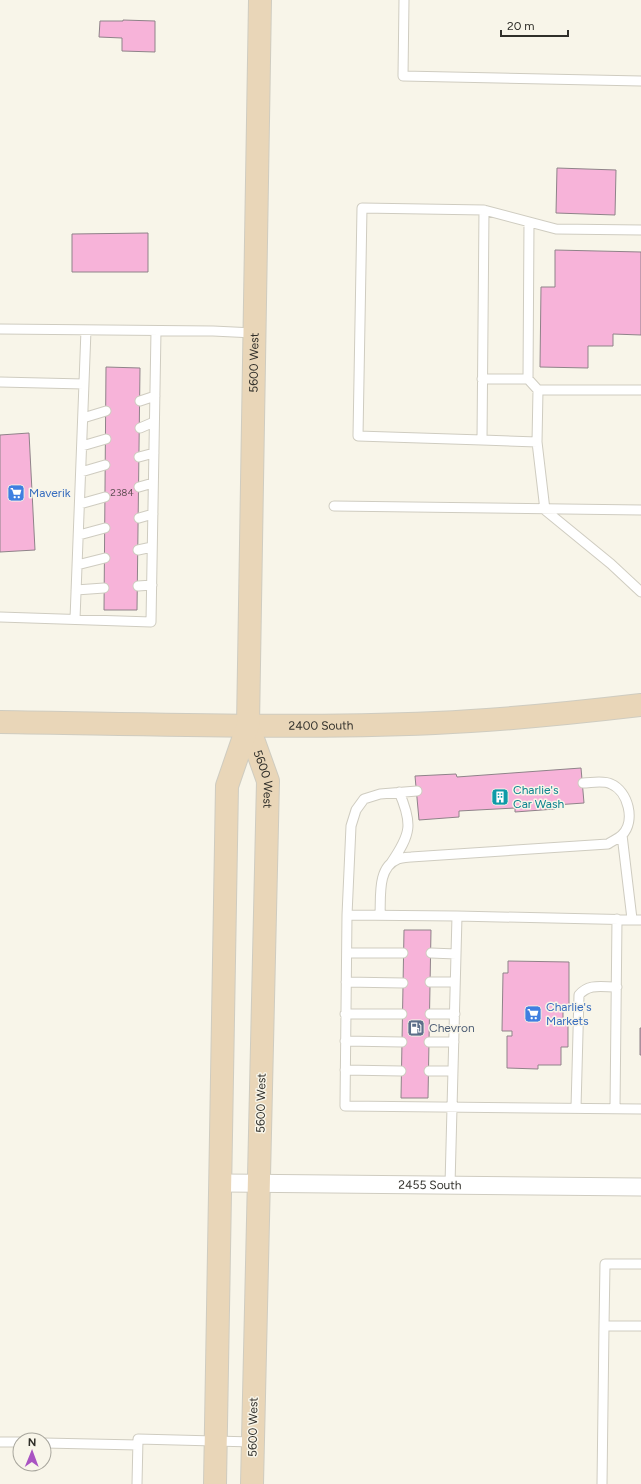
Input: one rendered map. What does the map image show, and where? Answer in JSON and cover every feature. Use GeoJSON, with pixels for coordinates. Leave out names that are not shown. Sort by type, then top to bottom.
{"type":"FeatureCollection","features":[{"type":"Feature","properties":{"kind":"main road","name":"5600 West"},"geometry":{"type":"LineString","coordinates":[[215,1484],[227,786],[248,725],[260,0]]}},
{"type":"Feature","properties":{"kind":"main road","name":"2400 South"},"geometry":{"type":"LineString","coordinates":[[0,722],[309,726],[436,723],[536,716],[641,705]]}},
{"type":"Feature","properties":{"kind":"main road","name":"5600 West"},"geometry":{"type":"LineString","coordinates":[[248,725],[268,781],[252,1484]]}},
{"type":"Feature","properties":{"kind":"street","name":"2455 South"},"geometry":{"type":"LineString","coordinates":[[220,1183],[641,1187]]}},
{"type":"Feature","properties":{"kind":"lane"},"geometry":{"type":"LineString","coordinates":[[404,0],[403,76],[641,81]]}},
{"type":"Feature","properties":{"kind":"lane"},"geometry":{"type":"LineString","coordinates":[[536,442],[358,436],[362,208],[484,210],[556,229],[641,230]]}},
{"type":"Feature","properties":{"kind":"lane"},"geometry":{"type":"LineString","coordinates":[[482,440],[484,210]]}},
{"type":"Feature","properties":{"kind":"lane"},"geometry":{"type":"LineString","coordinates":[[529,222],[528,379],[538,390],[536,442],[545,510],[611,564],[641,592]]}},
{"type":"Feature","properties":{"kind":"lane"},"geometry":{"type":"LineString","coordinates":[[0,329],[156,332],[213,331],[254,333]]}},
{"type":"Feature","properties":{"kind":"lane"},"geometry":{"type":"LineString","coordinates":[[75,619],[86,330]]}},
{"type":"Feature","properties":{"kind":"lane"},"geometry":{"type":"LineString","coordinates":[[0,617],[151,622],[156,332]]}},
{"type":"Feature","properties":{"kind":"lane"},"geometry":{"type":"LineString","coordinates":[[482,379],[528,379]]}},
{"type":"Feature","properties":{"kind":"lane"},"geometry":{"type":"LineString","coordinates":[[0,382],[84,384]]}},
{"type":"Feature","properties":{"kind":"lane"},"geometry":{"type":"LineString","coordinates":[[538,390],[641,390]]}},
{"type":"Feature","properties":{"kind":"lane"},"geometry":{"type":"LineString","coordinates":[[140,401],[155,396]]}},
{"type":"Feature","properties":{"kind":"lane"},"geometry":{"type":"LineString","coordinates":[[83,418],[106,411]]}},
{"type":"Feature","properties":{"kind":"lane"},"geometry":{"type":"LineString","coordinates":[[140,428],[154,422]]}},
{"type":"Feature","properties":{"kind":"lane"},"geometry":{"type":"LineString","coordinates":[[82,446],[106,439]]}},
{"type":"Feature","properties":{"kind":"lane"},"geometry":{"type":"LineString","coordinates":[[139,457],[154,453]]}},
{"type":"Feature","properties":{"kind":"lane"},"geometry":{"type":"LineString","coordinates":[[81,472],[105,465]]}},
{"type":"Feature","properties":{"kind":"lane"},"geometry":{"type":"LineString","coordinates":[[139,487],[153,483]]}},
{"type":"Feature","properties":{"kind":"lane"},"geometry":{"type":"LineString","coordinates":[[80,504],[105,497]]}},
{"type":"Feature","properties":{"kind":"lane"},"geometry":{"type":"LineString","coordinates":[[334,506],[545,510],[641,510]]}},
{"type":"Feature","properties":{"kind":"lane"},"geometry":{"type":"LineString","coordinates":[[138,518],[153,514]]}},
{"type":"Feature","properties":{"kind":"lane"},"geometry":{"type":"LineString","coordinates":[[79,535],[105,528]]}},
{"type":"Feature","properties":{"kind":"lane"},"geometry":{"type":"LineString","coordinates":[[138,550],[152,547]]}},
{"type":"Feature","properties":{"kind":"lane"},"geometry":{"type":"LineString","coordinates":[[77,565],[105,558]]}},
{"type":"Feature","properties":{"kind":"lane"},"geometry":{"type":"LineString","coordinates":[[138,586],[152,585]]}},
{"type":"Feature","properties":{"kind":"lane"},"geometry":{"type":"LineString","coordinates":[[76,590],[104,588]]}},
{"type":"Feature","properties":{"kind":"lane"},"geometry":{"type":"LineString","coordinates":[[389,866],[398,859],[411,856],[608,844],[622,835],[627,825],[629,814],[628,802],[620,791],[611,784],[600,782],[583,783]]}},
{"type":"Feature","properties":{"kind":"lane"},"geometry":{"type":"LineString","coordinates":[[417,791],[380,794],[364,799],[356,810],[351,826],[347,915],[344,1106],[641,1109]]}},
{"type":"Feature","properties":{"kind":"lane"},"geometry":{"type":"LineString","coordinates":[[380,915],[383,876],[402,847],[408,831],[407,812],[399,792]]}},
{"type":"Feature","properties":{"kind":"lane"},"geometry":{"type":"LineString","coordinates":[[347,915],[637,919],[622,835]]}},
{"type":"Feature","properties":{"kind":"lane"},"geometry":{"type":"LineString","coordinates":[[450,1185],[457,916]]}},
{"type":"Feature","properties":{"kind":"lane"},"geometry":{"type":"LineString","coordinates":[[615,1108],[617,919]]}},
{"type":"Feature","properties":{"kind":"lane"},"geometry":{"type":"LineString","coordinates":[[347,953],[403,953]]}},
{"type":"Feature","properties":{"kind":"lane"},"geometry":{"type":"LineString","coordinates":[[431,953],[456,954]]}},
{"type":"Feature","properties":{"kind":"lane"},"geometry":{"type":"LineString","coordinates":[[346,982],[403,983]]}},
{"type":"Feature","properties":{"kind":"lane"},"geometry":{"type":"LineString","coordinates":[[430,982],[456,982]]}},
{"type":"Feature","properties":{"kind":"lane"},"geometry":{"type":"LineString","coordinates":[[576,1108],[579,995],[585,989],[593,987],[617,988]]}},
{"type":"Feature","properties":{"kind":"lane"},"geometry":{"type":"LineString","coordinates":[[345,1014],[402,1014]]}},
{"type":"Feature","properties":{"kind":"lane"},"geometry":{"type":"LineString","coordinates":[[430,1014],[455,1014]]}},
{"type":"Feature","properties":{"kind":"lane"},"geometry":{"type":"LineString","coordinates":[[345,1041],[402,1042]]}},
{"type":"Feature","properties":{"kind":"lane"},"geometry":{"type":"LineString","coordinates":[[429,1042],[454,1042]]}},
{"type":"Feature","properties":{"kind":"lane"},"geometry":{"type":"LineString","coordinates":[[345,1070],[401,1071]]}},
{"type":"Feature","properties":{"kind":"lane"},"geometry":{"type":"LineString","coordinates":[[429,1071],[453,1071]]}},
{"type":"Feature","properties":{"kind":"lane"},"geometry":{"type":"LineString","coordinates":[[602,1484],[605,1264],[641,1264]]}},
{"type":"Feature","properties":{"kind":"lane"},"geometry":{"type":"LineString","coordinates":[[604,1326],[641,1326]]}},
{"type":"Feature","properties":{"kind":"lane"},"geometry":{"type":"LineString","coordinates":[[137,1484],[138,1439],[253,1442]]}},
{"type":"Feature","properties":{"kind":"lane"},"geometry":{"type":"LineString","coordinates":[[0,1442],[12,1442]]}},
{"type":"Feature","properties":{"kind":"lane"},"geometry":{"type":"LineString","coordinates":[[52,1443],[138,1445]]}},
{"type":"Feature","properties":{"kind":"building"},"geometry":{"type":"Polygon","coordinates":[[[100,21],[155,21],[155,52],[122,51],[122,38],[99,37],[100,21]]]}},
{"type":"Feature","properties":{"kind":"building"},"geometry":{"type":"Polygon","coordinates":[[[557,168],[616,170],[615,215],[556,213],[557,168]]]}},
{"type":"Feature","properties":{"kind":"building"},"geometry":{"type":"Polygon","coordinates":[[[148,233],[148,272],[72,272],[72,234],[148,233]]]}},
{"type":"Feature","properties":{"kind":"building"},"geometry":{"type":"Polygon","coordinates":[[[555,250],[641,252],[641,335],[613,334],[613,346],[588,346],[588,368],[540,367],[541,287],[555,287],[555,250]]]}},
{"type":"Feature","properties":{"kind":"building","name":"Maverik"},"geometry":{"type":"Polygon","coordinates":[[[106,367],[140,368],[137,610],[104,610],[106,367]]]}},
{"type":"Feature","properties":{"kind":"building","name":"Maverik"},"geometry":{"type":"Polygon","coordinates":[[[29,433],[35,550],[0,552],[0,435],[29,433]]]}},
{"type":"Feature","properties":{"kind":"building","name":"Charlie's Car Wash"},"geometry":{"type":"Polygon","coordinates":[[[581,768],[584,803],[555,805],[555,809],[515,812],[515,808],[459,811],[459,817],[419,820],[415,776],[456,774],[457,777],[581,768]]]}},
{"type":"Feature","properties":{"kind":"building","name":"Chevron"},"geometry":{"type":"Polygon","coordinates":[[[404,930],[431,930],[428,1098],[401,1098],[404,930]]]}},
{"type":"Feature","properties":{"kind":"building","name":"Charlie's Markets"},"geometry":{"type":"Polygon","coordinates":[[[508,961],[569,962],[569,1007],[563,1007],[563,1021],[568,1021],[568,1047],[561,1047],[561,1065],[538,1065],[538,1069],[507,1068],[507,1036],[512,1036],[512,1031],[502,1031],[503,973],[508,973],[508,961]]]}},
{"type":"Feature","properties":{"kind":"building"},"geometry":{"type":"Polygon","coordinates":[[[641,1028],[641,1055],[640,1055],[641,1028]]]}},
{"type":"Feature","properties":{"kind":"place","name":"Maverik"},"geometry":{"type":"Point","coordinates":[16,493]}},
{"type":"Feature","properties":{"kind":"place","name":"Charlie's Car Wash"},"geometry":{"type":"Point","coordinates":[500,797]}},
{"type":"Feature","properties":{"kind":"place","name":"Charlie's Markets"},"geometry":{"type":"Point","coordinates":[533,1014]}},
{"type":"Feature","properties":{"kind":"place","name":"Chevron"},"geometry":{"type":"Point","coordinates":[416,1028]}}]}
